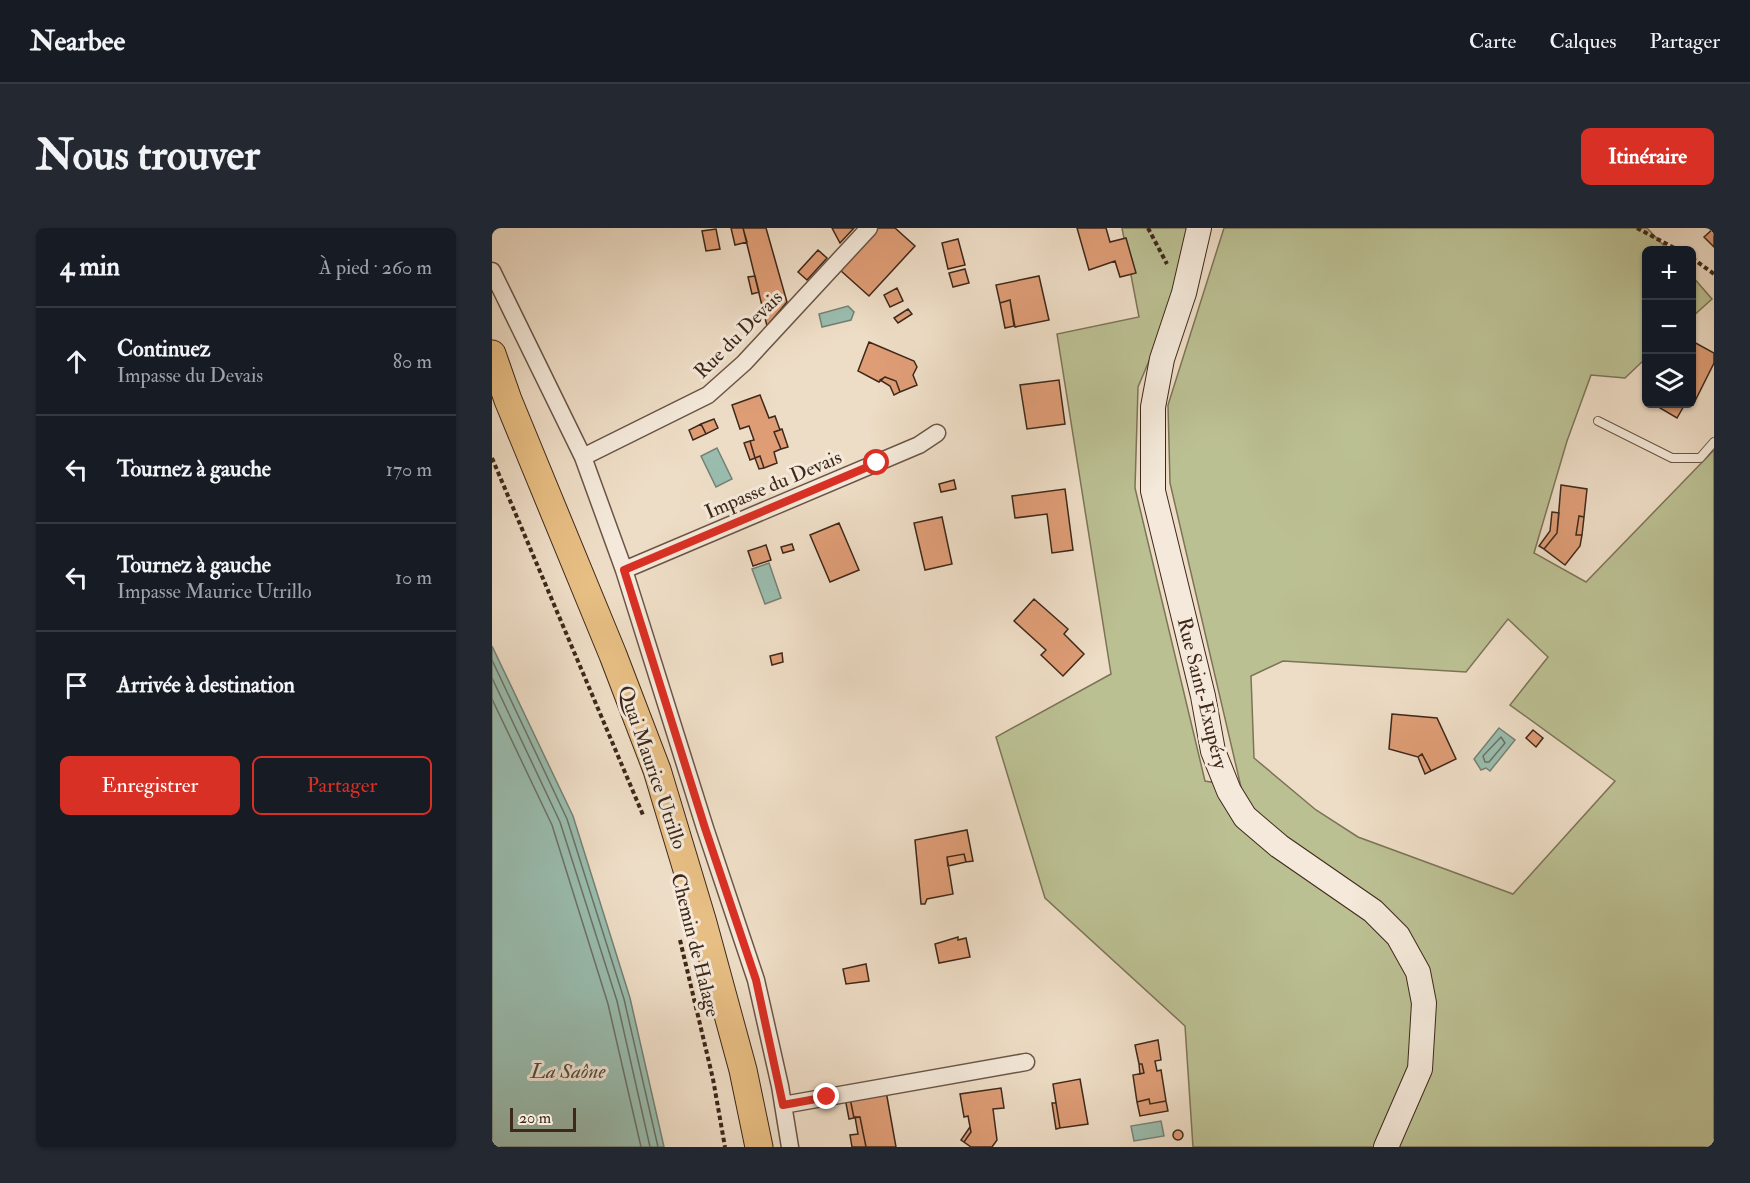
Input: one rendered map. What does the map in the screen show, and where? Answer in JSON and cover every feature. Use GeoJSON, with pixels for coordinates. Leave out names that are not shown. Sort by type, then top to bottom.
{"type":"FeatureCollection","features":[{"type":"Feature","properties":{"kind":"main road","name":"Quai Maurice Utrillo"},"geometry":{"type":"LineString","coordinates":[[492,354],[508,400],[613,655],[657,770],[710,945],[743,1070],[759,1147]]}},
{"type":"Feature","properties":{"kind":"main road","name":"Quai Maurice Utrillo"},"geometry":{"type":"LineString","coordinates":[[492,376],[508,400]]}},
{"type":"Feature","properties":{"kind":"street","name":"Rue du Devais"},"geometry":{"type":"LineString","coordinates":[[583,457],[708,395],[744,363],[869,228]]}},
{"type":"Feature","properties":{"kind":"street","name":"Rue Saint-Exupéry"},"geometry":{"type":"LineString","coordinates":[[1198,228],[1184,294],[1162,359],[1153,407],[1153,491],[1200,685],[1213,751],[1229,791],[1245,817],[1279,846],[1373,910],[1398,936],[1418,972],[1424,1003],[1420,1069],[1386,1147]]}},
{"type":"Feature","properties":{"kind":"street"},"geometry":{"type":"LineString","coordinates":[[492,271],[583,457],[624,570],[701,817],[756,980],[790,1147]]}},
{"type":"Feature","properties":{"kind":"street","name":"Impasse du Devais"},"geometry":{"type":"LineString","coordinates":[[624,570],[919,445],[937,433]]}},
{"type":"Feature","properties":{"kind":"street"},"geometry":{"type":"LineString","coordinates":[[783,1105],[1026,1062]]}},
{"type":"Feature","properties":{"kind":"lane"},"geometry":{"type":"LineString","coordinates":[[1598,421],[1672,458],[1700,458],[1714,442]]}},
{"type":"Feature","properties":{"kind":"path"},"geometry":{"type":"LineString","coordinates":[[1637,228],[1671,246]]}},
{"type":"Feature","properties":{"kind":"path"},"geometry":{"type":"LineString","coordinates":[[1696,261],[1714,273]]}},
{"type":"Feature","properties":{"kind":"path"},"geometry":{"type":"LineString","coordinates":[[492,458],[646,823]]}},
{"type":"Feature","properties":{"kind":"path","name":"Chemin de Halage"},"geometry":{"type":"LineString","coordinates":[[678,933],[714,1079],[725,1147]]}},
{"type":"Feature","properties":{"kind":"shaded area"},"geometry":{"type":"Polygon","coordinates":[[[1122,228],[1196,228],[1183,281],[1138,387],[1135,488],[1205,781],[1241,787],[1170,483],[1168,405],[1224,228],[1647,228],[1664,246],[1642,246],[1642,362],[1625,378],[1591,375],[1567,441],[1534,553],[1586,582],[1714,450],[1714,1147],[1193,1147],[1185,1026],[1045,898],[996,737],[1111,674],[1057,334],[1139,317],[1122,228]],[[1508,619],[1466,672],[1283,661],[1251,676],[1254,758],[1316,810],[1358,837],[1513,894],[1615,781],[1510,705],[1548,657],[1508,619]]]}},
{"type":"Feature","properties":{"kind":"shaded area"},"geometry":{"type":"Polygon","coordinates":[[[1696,281],[1712,299],[1696,313],[1696,281]]]}},
{"type":"Feature","properties":{"kind":"water"},"geometry":{"type":"Polygon","coordinates":[[[848,306],[854,312],[851,320],[822,327],[819,314],[848,306]]]}},
{"type":"Feature","properties":{"kind":"water"},"geometry":{"type":"Polygon","coordinates":[[[717,448],[732,479],[716,487],[701,456],[717,448]]]}},
{"type":"Feature","properties":{"kind":"water"},"geometry":{"type":"Polygon","coordinates":[[[769,563],[781,598],[765,604],[752,569],[769,563]]]}},
{"type":"Feature","properties":{"kind":"water","name":"La Saône"},"geometry":{"type":"Polygon","coordinates":[[[492,646],[573,816],[630,998],[664,1147],[492,1147],[492,646]]]}},
{"type":"Feature","properties":{"kind":"water"},"geometry":{"type":"Polygon","coordinates":[[[1499,728],[1515,740],[1490,771],[1486,768],[1481,770],[1474,759],[1499,728]]]}},
{"type":"Feature","properties":{"kind":"water"},"geometry":{"type":"Polygon","coordinates":[[[1161,1121],[1164,1136],[1134,1141],[1131,1126],[1161,1121]]]}},
{"type":"Feature","properties":{"kind":"building"},"geometry":{"type":"Polygon","coordinates":[[[731,228],[743,228],[747,242],[735,245],[731,228]]]}},
{"type":"Feature","properties":{"kind":"building"},"geometry":{"type":"Polygon","coordinates":[[[743,228],[766,228],[787,302],[767,326],[743,228]]]}},
{"type":"Feature","properties":{"kind":"building"},"geometry":{"type":"Polygon","coordinates":[[[832,228],[854,228],[840,243],[832,228]]]}},
{"type":"Feature","properties":{"kind":"building"},"geometry":{"type":"Polygon","coordinates":[[[878,228],[895,228],[915,246],[869,296],[840,270],[878,228]]]}},
{"type":"Feature","properties":{"kind":"building"},"geometry":{"type":"Polygon","coordinates":[[[1077,228],[1106,228],[1110,242],[1126,238],[1136,273],[1120,277],[1115,261],[1089,270],[1077,228]]]}},
{"type":"Feature","properties":{"kind":"building"},"geometry":{"type":"Polygon","coordinates":[[[1714,228],[1714,247],[1704,237],[1714,228]]]}},
{"type":"Feature","properties":{"kind":"building"},"geometry":{"type":"Polygon","coordinates":[[[716,229],[720,249],[706,251],[702,231],[716,229]]]}},
{"type":"Feature","properties":{"kind":"building"},"geometry":{"type":"Polygon","coordinates":[[[958,239],[965,265],[948,269],[942,243],[958,239]]]}},
{"type":"Feature","properties":{"kind":"building"},"geometry":{"type":"Polygon","coordinates":[[[818,250],[827,258],[807,280],[798,272],[818,250]]]}},
{"type":"Feature","properties":{"kind":"building"},"geometry":{"type":"Polygon","coordinates":[[[965,269],[969,283],[953,287],[949,273],[965,269]]]}},
{"type":"Feature","properties":{"kind":"building"},"geometry":{"type":"Polygon","coordinates":[[[755,276],[759,292],[752,294],[748,277],[755,276]]]}},
{"type":"Feature","properties":{"kind":"building"},"geometry":{"type":"Polygon","coordinates":[[[1039,276],[1049,320],[1015,327],[1010,300],[1000,303],[996,285],[1039,276]]]}},
{"type":"Feature","properties":{"kind":"building"},"geometry":{"type":"Polygon","coordinates":[[[897,288],[903,301],[890,307],[884,295],[897,288]]]}},
{"type":"Feature","properties":{"kind":"building"},"geometry":{"type":"Polygon","coordinates":[[[1010,300],[1014,326],[1005,328],[1000,303],[1010,300]]]}},
{"type":"Feature","properties":{"kind":"building"},"geometry":{"type":"Polygon","coordinates":[[[908,309],[912,314],[898,323],[894,318],[908,309]]]}},
{"type":"Feature","properties":{"kind":"building"},"geometry":{"type":"Polygon","coordinates":[[[869,342],[914,361],[917,367],[913,375],[917,385],[900,392],[896,381],[885,377],[879,382],[858,371],[869,342]]]}},
{"type":"Feature","properties":{"kind":"building"},"geometry":{"type":"Polygon","coordinates":[[[1696,343],[1714,353],[1714,363],[1696,399],[1696,343]]]}},
{"type":"Feature","properties":{"kind":"building"},"geometry":{"type":"Polygon","coordinates":[[[885,377],[896,381],[900,392],[894,395],[890,386],[880,380],[885,377]]]}},
{"type":"Feature","properties":{"kind":"building"},"geometry":{"type":"Polygon","coordinates":[[[1059,380],[1065,424],[1027,429],[1020,385],[1059,380]]]}},
{"type":"Feature","properties":{"kind":"building"},"geometry":{"type":"Polygon","coordinates":[[[760,395],[769,418],[775,416],[780,430],[774,432],[781,449],[774,452],[777,463],[764,468],[760,456],[755,458],[750,441],[754,440],[749,426],[740,429],[732,405],[760,395]]]}},
{"type":"Feature","properties":{"kind":"building"},"geometry":{"type":"Polygon","coordinates":[[[1660,408],[1683,408],[1677,418],[1660,408]]]}},
{"type":"Feature","properties":{"kind":"building"},"geometry":{"type":"Polygon","coordinates":[[[714,419],[718,428],[706,434],[701,424],[714,419]]]}},
{"type":"Feature","properties":{"kind":"building"},"geometry":{"type":"Polygon","coordinates":[[[701,424],[706,434],[693,440],[689,430],[701,424]]]}},
{"type":"Feature","properties":{"kind":"building"},"geometry":{"type":"Polygon","coordinates":[[[782,429],[788,447],[781,449],[774,432],[782,429]]]}},
{"type":"Feature","properties":{"kind":"building"},"geometry":{"type":"Polygon","coordinates":[[[750,441],[755,458],[750,460],[744,443],[750,441]]]}},
{"type":"Feature","properties":{"kind":"building"},"geometry":{"type":"Polygon","coordinates":[[[760,456],[764,468],[759,469],[755,458],[760,456]]]}},
{"type":"Feature","properties":{"kind":"building"},"geometry":{"type":"Polygon","coordinates":[[[954,480],[956,489],[941,492],[939,484],[954,480]]]}},
{"type":"Feature","properties":{"kind":"building"},"geometry":{"type":"Polygon","coordinates":[[[1561,485],[1587,489],[1584,517],[1579,516],[1576,535],[1582,535],[1580,546],[1565,565],[1544,549],[1557,533],[1561,485]]]}},
{"type":"Feature","properties":{"kind":"building"},"geometry":{"type":"Polygon","coordinates":[[[1065,489],[1073,550],[1052,553],[1047,514],[1015,518],[1012,496],[1065,489]]]}},
{"type":"Feature","properties":{"kind":"building"},"geometry":{"type":"Polygon","coordinates":[[[1552,512],[1559,513],[1557,533],[1544,549],[1539,546],[1550,531],[1552,512]]]}},
{"type":"Feature","properties":{"kind":"building"},"geometry":{"type":"Polygon","coordinates":[[[1579,516],[1584,517],[1582,535],[1576,535],[1579,516]]]}},
{"type":"Feature","properties":{"kind":"building"},"geometry":{"type":"Polygon","coordinates":[[[942,517],[952,564],[925,570],[914,523],[942,517]]]}},
{"type":"Feature","properties":{"kind":"building"},"geometry":{"type":"Polygon","coordinates":[[[839,523],[859,570],[830,582],[810,535],[839,523]]]}},
{"type":"Feature","properties":{"kind":"building"},"geometry":{"type":"Polygon","coordinates":[[[792,544],[794,550],[783,553],[781,547],[792,544]]]}},
{"type":"Feature","properties":{"kind":"building"},"geometry":{"type":"Polygon","coordinates":[[[766,545],[771,560],[753,566],[748,551],[766,545]]]}},
{"type":"Feature","properties":{"kind":"building"},"geometry":{"type":"Polygon","coordinates":[[[1034,599],[1068,629],[1064,634],[1084,654],[1063,676],[1041,655],[1046,650],[1014,621],[1034,599]]]}},
{"type":"Feature","properties":{"kind":"building"},"geometry":{"type":"Polygon","coordinates":[[[782,653],[783,662],[772,665],[770,656],[782,653]]]}},
{"type":"Feature","properties":{"kind":"building"},"geometry":{"type":"Polygon","coordinates":[[[1392,714],[1437,718],[1456,759],[1431,771],[1422,754],[1418,757],[1389,749],[1392,714]]]}},
{"type":"Feature","properties":{"kind":"building"},"geometry":{"type":"Polygon","coordinates":[[[1533,730],[1543,738],[1536,747],[1526,738],[1533,730]]]}},
{"type":"Feature","properties":{"kind":"building"},"geometry":{"type":"Polygon","coordinates":[[[1422,754],[1431,771],[1425,774],[1418,757],[1422,754]]]}},
{"type":"Feature","properties":{"kind":"building"},"geometry":{"type":"Polygon","coordinates":[[[967,830],[973,861],[966,862],[964,854],[947,857],[953,894],[927,899],[925,904],[921,904],[915,840],[967,830]]]}},
{"type":"Feature","properties":{"kind":"building"},"geometry":{"type":"Polygon","coordinates":[[[964,854],[966,862],[948,866],[947,857],[964,854]]]}},
{"type":"Feature","properties":{"kind":"building"},"geometry":{"type":"Polygon","coordinates":[[[958,937],[958,940],[966,938],[970,957],[939,963],[935,944],[958,937]]]}},
{"type":"Feature","properties":{"kind":"building"},"geometry":{"type":"Polygon","coordinates":[[[866,964],[869,981],[846,984],[843,969],[866,964]]]}},
{"type":"Feature","properties":{"kind":"building"},"geometry":{"type":"Polygon","coordinates":[[[1158,1040],[1161,1060],[1155,1061],[1157,1071],[1161,1070],[1166,1101],[1150,1104],[1149,1099],[1137,1102],[1133,1075],[1144,1073],[1142,1064],[1139,1064],[1135,1045],[1158,1040]]]}},
{"type":"Feature","properties":{"kind":"building"},"geometry":{"type":"Polygon","coordinates":[[[1139,1064],[1142,1064],[1144,1073],[1140,1074],[1139,1064]]]}},
{"type":"Feature","properties":{"kind":"building"},"geometry":{"type":"Polygon","coordinates":[[[1080,1079],[1088,1124],[1060,1128],[1053,1084],[1080,1079]]]}},
{"type":"Feature","properties":{"kind":"building"},"geometry":{"type":"Polygon","coordinates":[[[1001,1088],[1004,1108],[993,1109],[997,1140],[992,1147],[971,1147],[964,1142],[971,1132],[968,1116],[964,1117],[960,1094],[1001,1088]]]}},
{"type":"Feature","properties":{"kind":"building"},"geometry":{"type":"Polygon","coordinates":[[[886,1091],[896,1147],[866,1147],[860,1117],[854,1118],[850,1098],[886,1091]]]}},
{"type":"Feature","properties":{"kind":"building"},"geometry":{"type":"Polygon","coordinates":[[[845,1098],[850,1098],[854,1118],[849,1119],[845,1098]]]}},
{"type":"Feature","properties":{"kind":"building"},"geometry":{"type":"Polygon","coordinates":[[[1149,1099],[1150,1104],[1166,1101],[1168,1111],[1140,1116],[1137,1102],[1149,1099]]]}},
{"type":"Feature","properties":{"kind":"building"},"geometry":{"type":"Polygon","coordinates":[[[1052,1103],[1056,1103],[1060,1128],[1056,1129],[1052,1103]]]}},
{"type":"Feature","properties":{"kind":"building"},"geometry":{"type":"Polygon","coordinates":[[[855,1117],[860,1117],[866,1147],[852,1147],[850,1135],[858,1134],[855,1117]]]}},
{"type":"Feature","properties":{"kind":"building"},"geometry":{"type":"Polygon","coordinates":[[[970,1127],[971,1132],[964,1142],[961,1140],[970,1127]]]}},
{"type":"Feature","properties":{"kind":"building"},"geometry":{"type":"Polygon","coordinates":[[[1178,1130],[1182,1131],[1182,1139],[1178,1140],[1174,1139],[1173,1135],[1174,1131],[1178,1130]]]}},
{"type":"Feature","properties":{"kind":"route"},"geometry":{"type":"LineString","coordinates":[[827,1097],[783,1105],[756,980],[705,828],[624,570],[877,463]]}}]}
